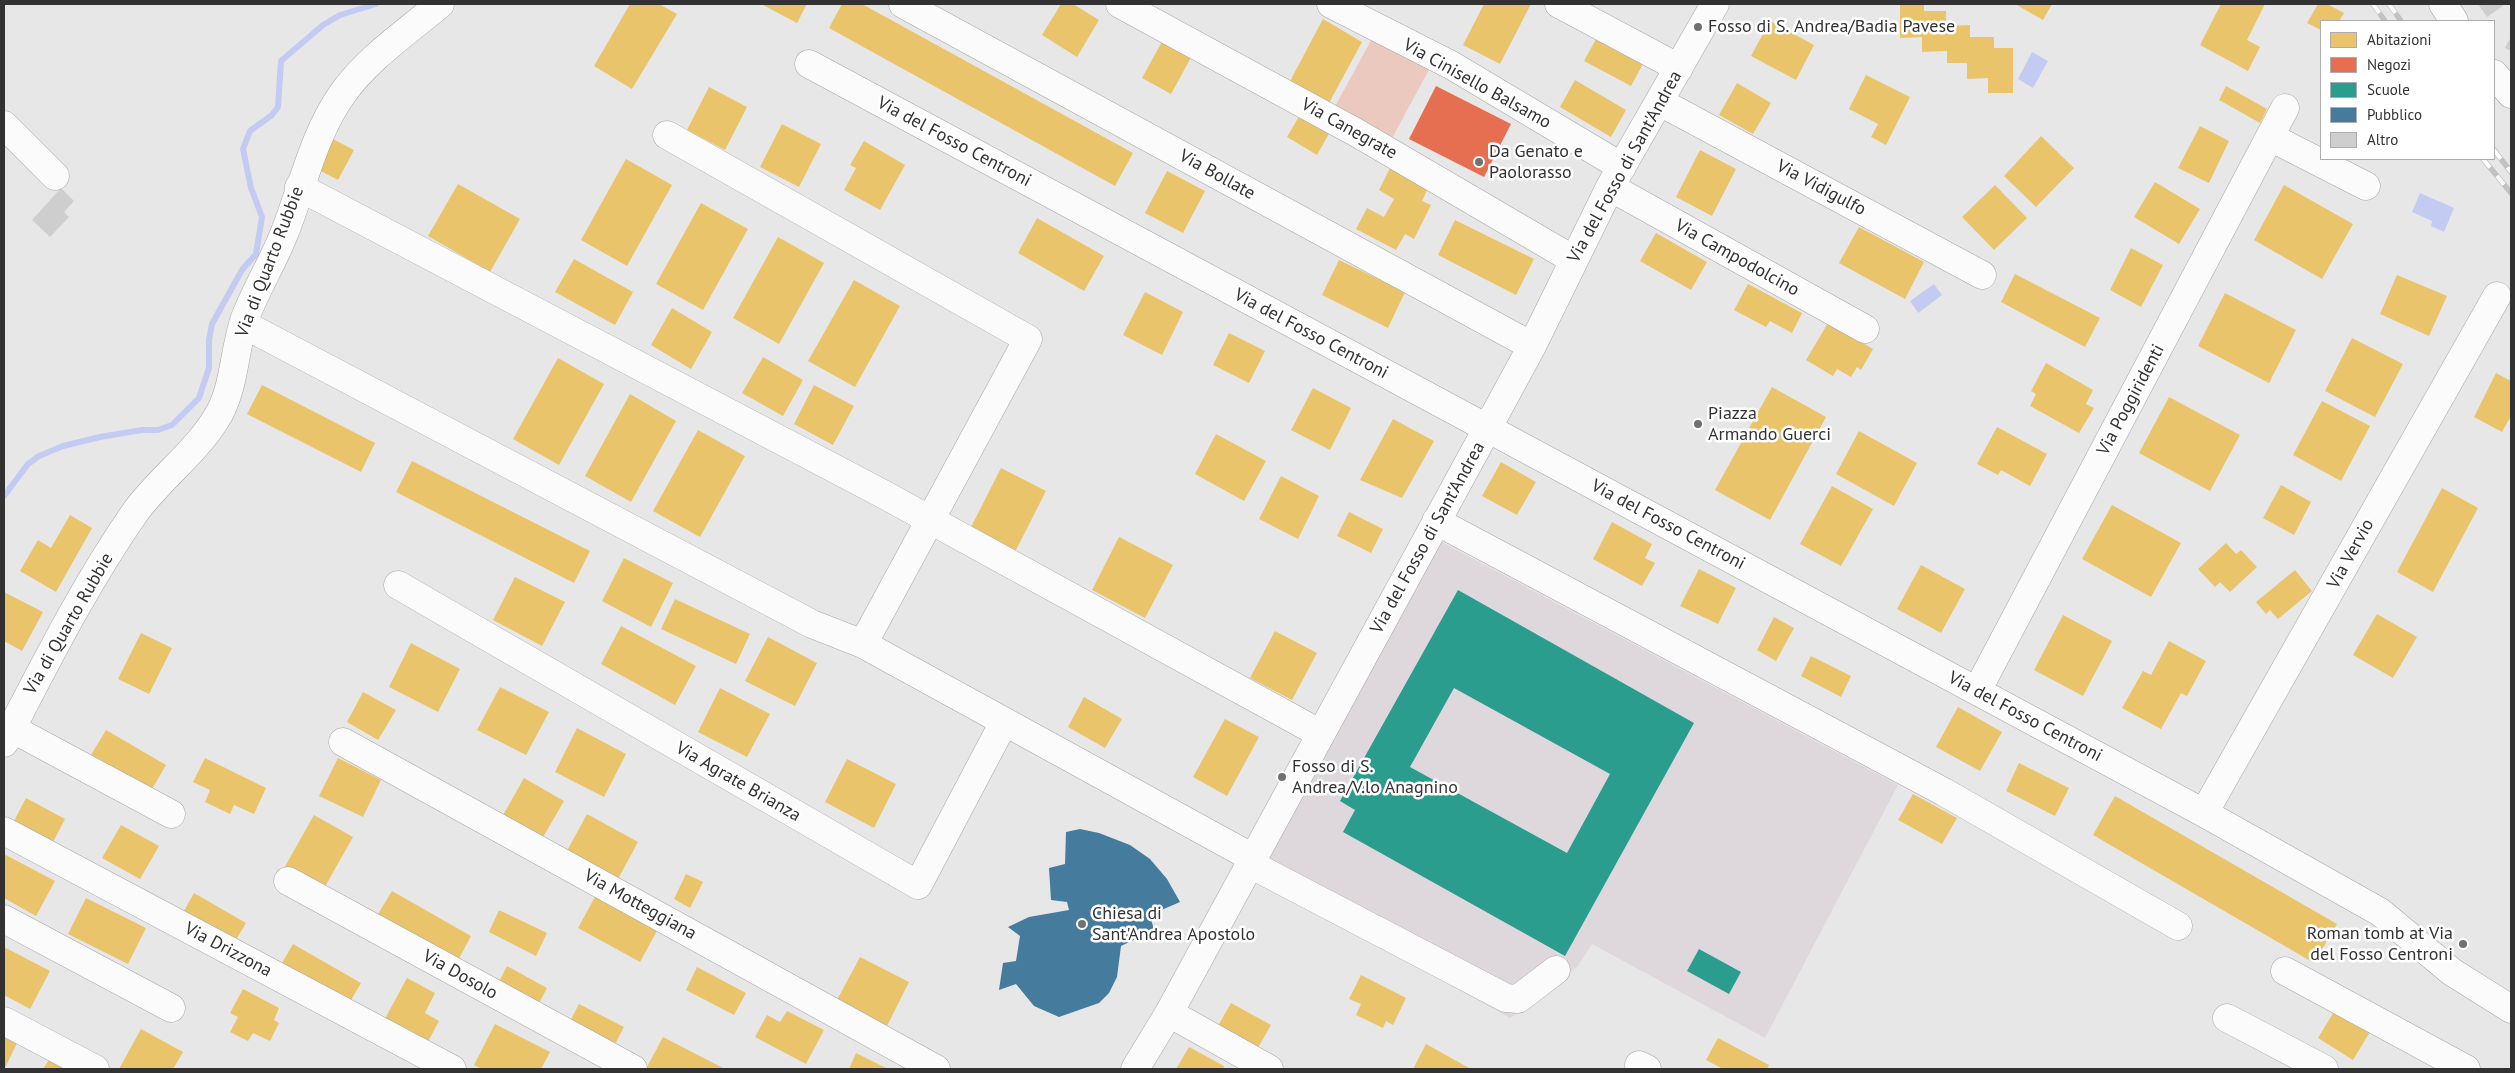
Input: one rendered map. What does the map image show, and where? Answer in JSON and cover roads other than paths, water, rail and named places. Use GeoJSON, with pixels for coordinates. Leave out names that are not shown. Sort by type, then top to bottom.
{"type":"FeatureCollection","features":[{"type":"Feature","properties":{"kind":"street","name":"Via di Quarto Rubbie"},"geometry":{"type":"LineString","coordinates":[[8,736],[68,621],[137,510],[209,430],[219,414],[228,393],[243,324],[282,238],[299,187],[328,120],[344,93],[369,65],[440,4]]}},
{"type":"Feature","properties":{"kind":"street","name":"Via Bollate"},"geometry":{"type":"LineString","coordinates":[[903,4],[1532,346]]}},
{"type":"Feature","properties":{"kind":"street","name":"Via Canegrate"},"geometry":{"type":"LineString","coordinates":[[1120,4],[1357,133],[1574,260]]}},
{"type":"Feature","properties":{"kind":"street","name":"Via Cinisello Balsamo"},"geometry":{"type":"LineString","coordinates":[[1331,4],[1451,66],[1616,177]]}},
{"type":"Feature","properties":{"kind":"street"},"geometry":{"type":"LineString","coordinates":[[1559,4],[1679,68]]}},
{"type":"Feature","properties":{"kind":"street","name":"Via del Fosso di Sant'Andrea"},"geometry":{"type":"LineString","coordinates":[[1136,1069],[1169,1013],[1532,346],[1616,177],[1715,4]]}},
{"type":"Feature","properties":{"kind":"street"},"geometry":{"type":"LineString","coordinates":[[2443,4],[2453,20]]}},
{"type":"Feature","properties":{"kind":"street","name":"Via del Fosso Centroni"},"geometry":{"type":"LineString","coordinates":[[809,64],[2204,813],[2380,912],[2452,972],[2508,1003]]}},
{"type":"Feature","properties":{"kind":"street"},"geometry":{"type":"LineString","coordinates":[[2495,75],[2511,94]]}},
{"type":"Feature","properties":{"kind":"street","name":"Via Vidigulfo"},"geometry":{"type":"LineString","coordinates":[[1660,102],[1982,275]]}},
{"type":"Feature","properties":{"kind":"street","name":"Via Poggiridenti"},"geometry":{"type":"LineString","coordinates":[[1977,691],[2285,108]]}},
{"type":"Feature","properties":{"kind":"street"},"geometry":{"type":"LineString","coordinates":[[4,125],[55,176]]}},
{"type":"Feature","properties":{"kind":"street"},"geometry":{"type":"LineString","coordinates":[[667,135],[1028,339],[863,644]]}},
{"type":"Feature","properties":{"kind":"street"},"geometry":{"type":"LineString","coordinates":[[2270,137],[2366,186]]}},
{"type":"Feature","properties":{"kind":"street","name":"Via Campodolcino"},"geometry":{"type":"LineString","coordinates":[[1616,177],[1865,329]]}},
{"type":"Feature","properties":{"kind":"street"},"geometry":{"type":"LineString","coordinates":[[299,187],[931,520],[1321,734]]}},
{"type":"Feature","properties":{"kind":"street","name":"Via Vervio"},"geometry":{"type":"LineString","coordinates":[[2204,813],[2497,296]]}},
{"type":"Feature","properties":{"kind":"street"},"geometry":{"type":"LineString","coordinates":[[243,324],[812,624],[863,644],[1252,861],[1506,998],[1518,999],[1556,970]]}},
{"type":"Feature","properties":{"kind":"street"},"geometry":{"type":"LineString","coordinates":[[1436,521],[1944,792],[2178,926]]}},
{"type":"Feature","properties":{"kind":"street","name":"Via Agrate Brianza"},"geometry":{"type":"LineString","coordinates":[[398,586],[918,885],[1004,722]]}},
{"type":"Feature","properties":{"kind":"street"},"geometry":{"type":"LineString","coordinates":[[8,736],[171,814]]}},
{"type":"Feature","properties":{"kind":"street","name":"Via Motteggiana"},"geometry":{"type":"LineString","coordinates":[[343,742],[936,1069]]}},
{"type":"Feature","properties":{"kind":"street","name":"Via Drizzona"},"geometry":{"type":"LineString","coordinates":[[4,831],[452,1069]]}},
{"type":"Feature","properties":{"kind":"street","name":"Via Dosolo"},"geometry":{"type":"LineString","coordinates":[[288,880],[633,1069]]}},
{"type":"Feature","properties":{"kind":"street"},"geometry":{"type":"LineString","coordinates":[[4,919],[171,1008]]}},
{"type":"Feature","properties":{"kind":"street"},"geometry":{"type":"LineString","coordinates":[[2285,971],[2466,1069]]}},
{"type":"Feature","properties":{"kind":"street"},"geometry":{"type":"LineString","coordinates":[[1169,1013],[1269,1069]]}},
{"type":"Feature","properties":{"kind":"street"},"geometry":{"type":"LineString","coordinates":[[2227,1018],[2324,1069]]}},
{"type":"Feature","properties":{"kind":"street"},"geometry":{"type":"LineString","coordinates":[[4,1021],[95,1069]]}},
{"type":"Feature","properties":{"kind":"water"},"geometry":{"type":"Polygon","coordinates":[[[2032,52],[2048,61],[2033,88],[2018,79],[2032,52]]]}},
{"type":"Feature","properties":{"kind":"water"},"geometry":{"type":"Polygon","coordinates":[[[2420,193],[2454,208],[2444,232],[2431,226],[2432,221],[2412,212],[2420,193]]]}},
{"type":"Feature","properties":{"kind":"water"},"geometry":{"type":"Polygon","coordinates":[[[1934,284],[1942,295],[1918,313],[1910,301],[1934,284]]]}},
{"type":"Feature","properties":{"kind":"waterway"},"geometry":{"type":"LineString","coordinates":[[4,496],[28,464],[39,456],[63,446],[100,437],[142,430],[158,430],[172,425],[199,398],[209,368],[209,340],[212,324],[242,270],[256,254],[262,217],[251,188],[243,149],[250,131],[272,115],[278,107],[281,61],[323,25],[340,15],[376,4]]}},
{"type":"Feature","properties":{"kind":"railway"},"geometry":{"type":"LineString","coordinates":[[2373,4],[2384,20]]}},
{"type":"Feature","properties":{"kind":"railway"},"geometry":{"type":"LineString","coordinates":[[2389,4],[2400,20]]}},
{"type":"Feature","properties":{"kind":"railway"},"geometry":{"type":"LineString","coordinates":[[2495,151],[2511,172]]}},
{"type":"Feature","properties":{"kind":"railway"},"geometry":{"type":"LineString","coordinates":[[2484,160],[2511,193]]}},
{"type":"Feature","properties":{"kind":"place","name":"Fosso di S. Andrea/Badia Pavese"},"geometry":{"type":"Point","coordinates":[1698,27]}},
{"type":"Feature","properties":{"kind":"place","name":"Da Genato e Paolorasso"},"geometry":{"type":"Point","coordinates":[1479,162]}},
{"type":"Feature","properties":{"kind":"place","name":"Piazza Armando Guerci"},"geometry":{"type":"Point","coordinates":[1698,424]}},
{"type":"Feature","properties":{"kind":"place","name":"Fosso di S. Andrea/V.lo Anagnino"},"geometry":{"type":"Point","coordinates":[1282,777]}},
{"type":"Feature","properties":{"kind":"place","name":"Chiesa di Sant'Andrea Apostolo"},"geometry":{"type":"Point","coordinates":[1082,924]}},
{"type":"Feature","properties":{"kind":"place","name":"Roman tomb at Via del Fosso Centroni"},"geometry":{"type":"Point","coordinates":[2463,944]}}]}
